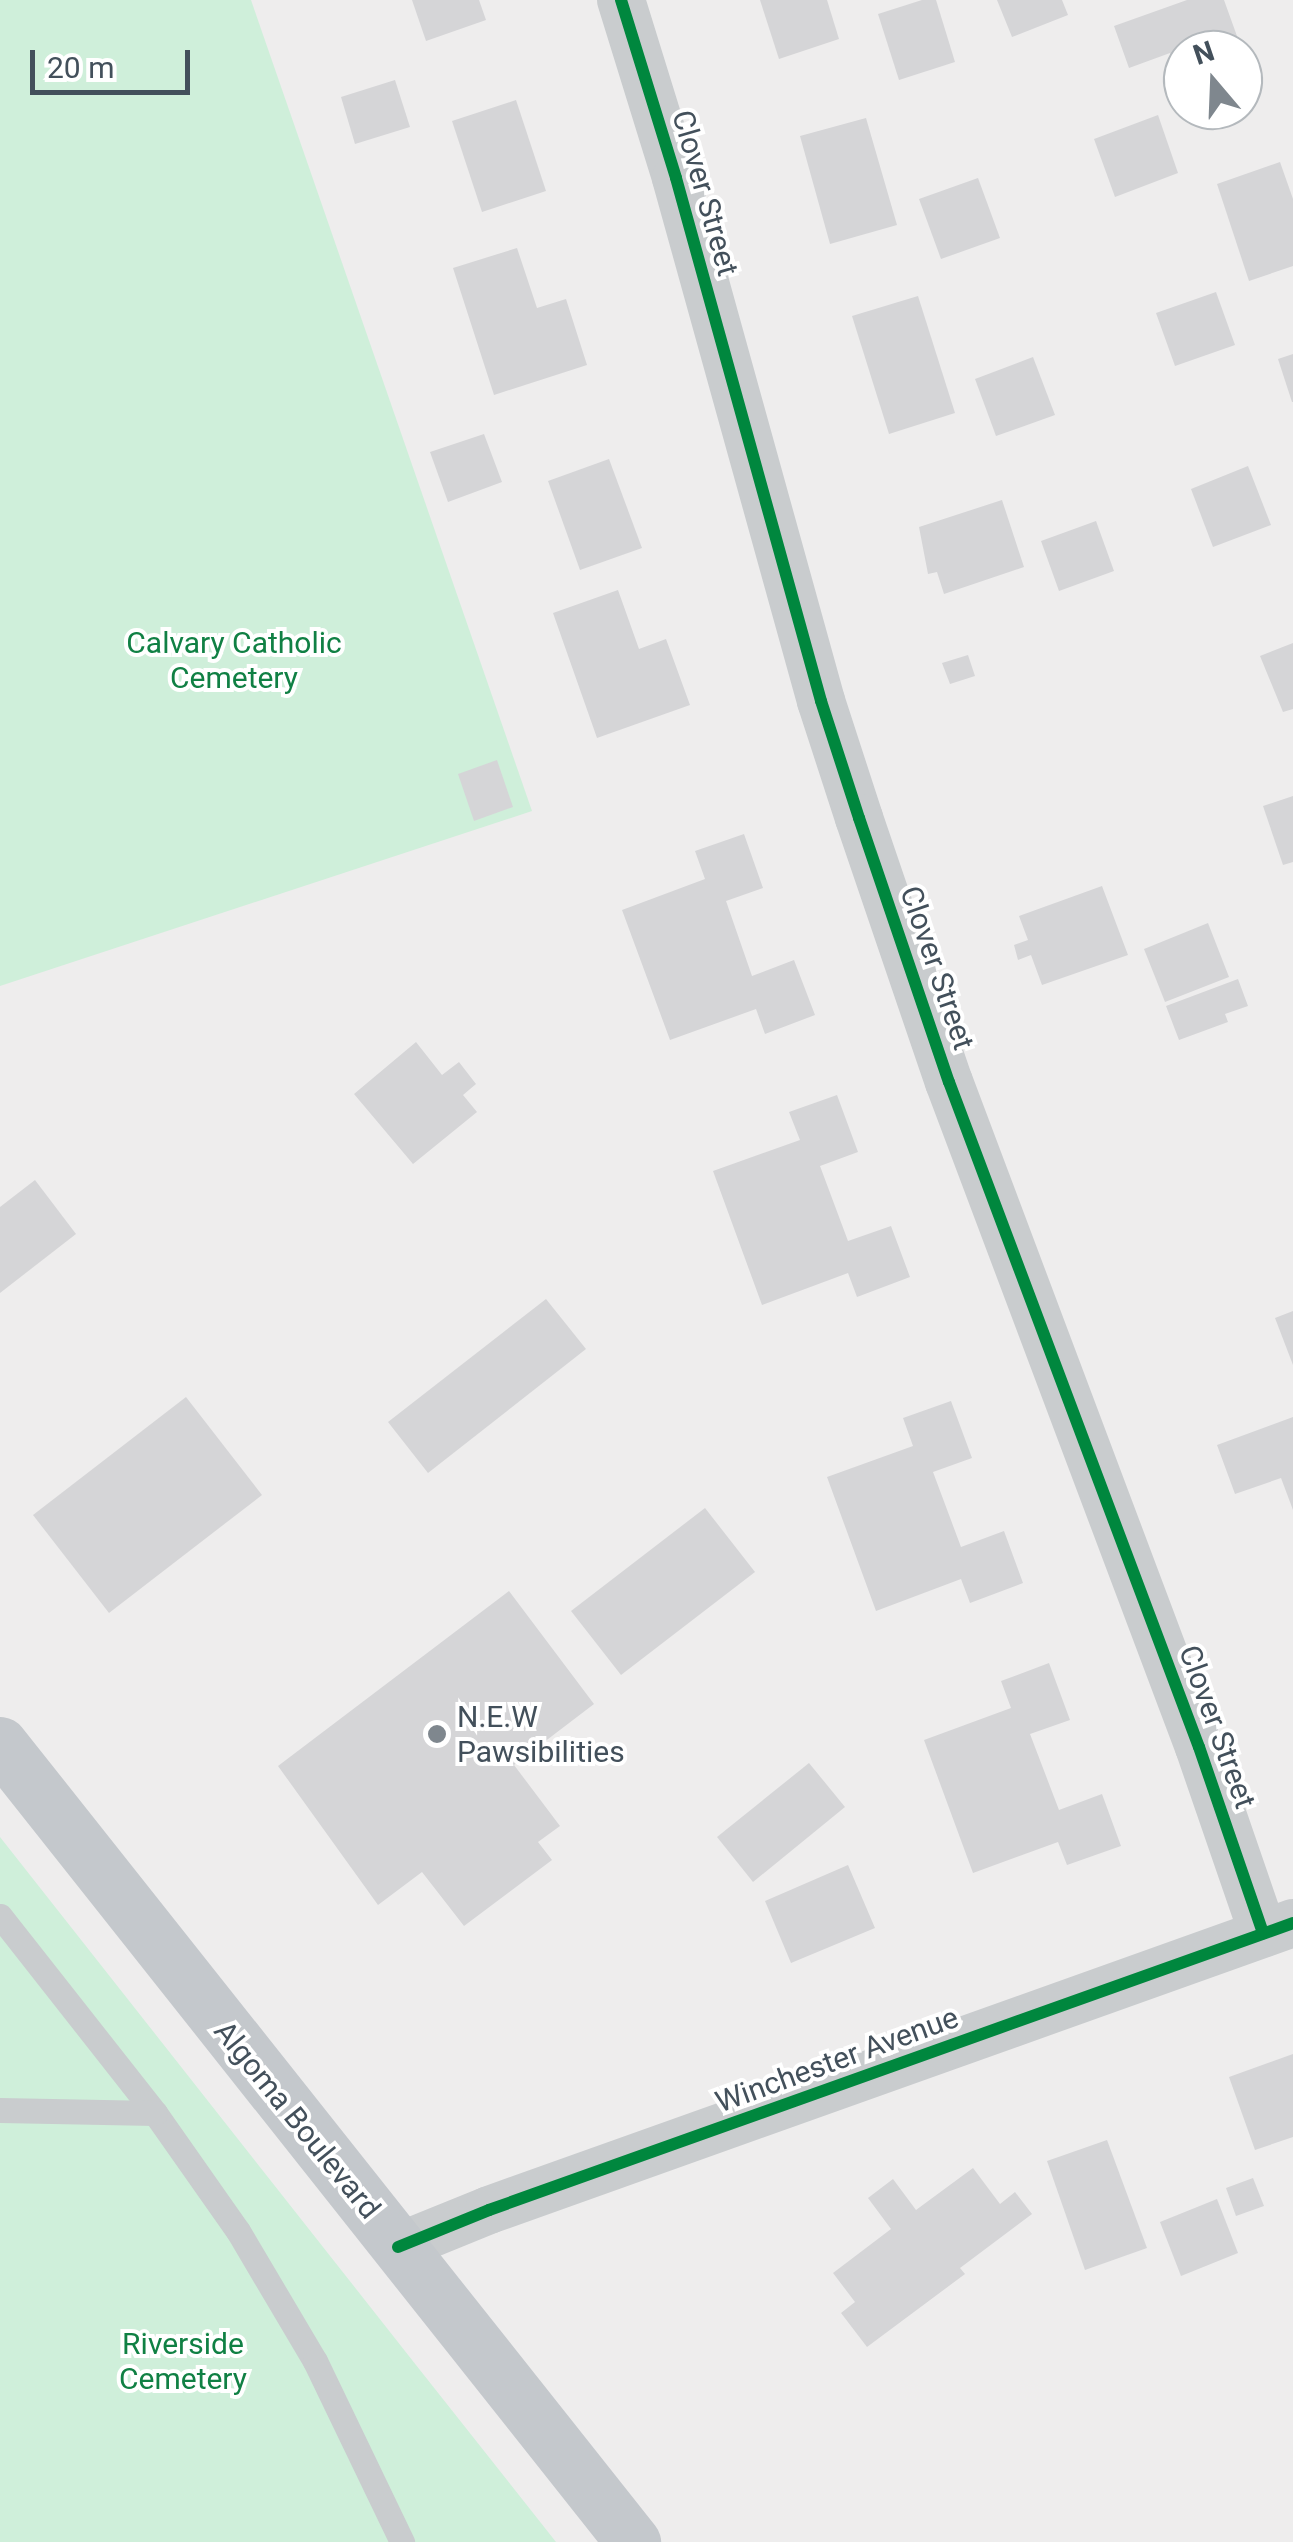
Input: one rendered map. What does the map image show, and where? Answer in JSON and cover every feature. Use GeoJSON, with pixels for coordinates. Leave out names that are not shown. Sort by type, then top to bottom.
{"type":"FeatureCollection","features":[{"type":"Feature","properties":{"kind":"main road","name":"Algoma Boulevard"},"geometry":{"type":"LineString","coordinates":[[0,1744],[633,2542]]}},
{"type":"Feature","properties":{"kind":"street","name":"Clover Street"},"geometry":{"type":"LineString","coordinates":[[621,0],[676,178],[821,701],[859,818],[950,1082],[1199,1747],[1278,1928]]}},
{"type":"Feature","properties":{"kind":"street","name":"Winchester Avenue"},"geometry":{"type":"LineString","coordinates":[[398,2247],[489,2210],[1278,1928]]}},
{"type":"Feature","properties":{"kind":"lane"},"geometry":{"type":"LineString","coordinates":[[0,1916],[155,2113],[238,2231],[315,2360],[402,2542]]}},
{"type":"Feature","properties":{"kind":"lane"},"geometry":{"type":"LineString","coordinates":[[0,2110],[155,2113]]}},
{"type":"Feature","properties":{"kind":"green space","name":"Calvary Catholic Cemetery"},"geometry":{"type":"Polygon","coordinates":[[[0,0],[251,0],[532,811],[0,986],[0,0]]]}},
{"type":"Feature","properties":{"kind":"green space","name":"Riverside Cemetery"},"geometry":{"type":"Polygon","coordinates":[[[0,1837],[416,2365],[556,2542],[0,2542],[0,1837]]]}},
{"type":"Feature","properties":{"kind":"building"},"geometry":{"type":"Polygon","coordinates":[[[412,0],[479,0],[486,20],[426,41],[412,0]]]}},
{"type":"Feature","properties":{"kind":"building"},"geometry":{"type":"Polygon","coordinates":[[[760,0],[827,0],[839,39],[779,59],[760,0]]]}},
{"type":"Feature","properties":{"kind":"building"},"geometry":{"type":"Polygon","coordinates":[[[922,0],[936,0],[955,62],[899,80],[878,14],[922,0]]]}},
{"type":"Feature","properties":{"kind":"building"},"geometry":{"type":"Polygon","coordinates":[[[997,0],[1062,0],[1068,15],[1012,37],[997,0]]]}},
{"type":"Feature","properties":{"kind":"building"},"geometry":{"type":"Polygon","coordinates":[[[1187,0],[1224,0],[1235,30],[1163,30],[1163,56],[1129,68],[1114,26],[1187,0]]]}},
{"type":"Feature","properties":{"kind":"building"},"geometry":{"type":"Polygon","coordinates":[[[395,80],[410,127],[355,144],[341,97],[395,80]]]}},
{"type":"Feature","properties":{"kind":"building"},"geometry":{"type":"Polygon","coordinates":[[[516,100],[546,191],[482,212],[452,121],[516,100]]]}},
{"type":"Feature","properties":{"kind":"building"},"geometry":{"type":"Polygon","coordinates":[[[1158,115],[1178,173],[1115,197],[1094,139],[1158,115]]]}},
{"type":"Feature","properties":{"kind":"building"},"geometry":{"type":"Polygon","coordinates":[[[866,118],[897,225],[830,244],[800,136],[866,118]]]}},
{"type":"Feature","properties":{"kind":"building"},"geometry":{"type":"Polygon","coordinates":[[[1280,162],[1293,199],[1293,266],[1249,281],[1217,184],[1280,162]]]}},
{"type":"Feature","properties":{"kind":"building"},"geometry":{"type":"Polygon","coordinates":[[[978,178],[1000,238],[941,259],[919,199],[978,178]]]}},
{"type":"Feature","properties":{"kind":"building"},"geometry":{"type":"Polygon","coordinates":[[[517,248],[537,308],[566,299],[587,365],[494,395],[453,268],[517,248]]]}},
{"type":"Feature","properties":{"kind":"building"},"geometry":{"type":"Polygon","coordinates":[[[1216,292],[1235,345],[1175,366],[1156,313],[1216,292]]]}},
{"type":"Feature","properties":{"kind":"building"},"geometry":{"type":"Polygon","coordinates":[[[918,296],[955,413],[889,434],[852,316],[918,296]]]}},
{"type":"Feature","properties":{"kind":"building"},"geometry":{"type":"Polygon","coordinates":[[[1293,354],[1293,402],[1292,402],[1278,359],[1293,354]]]}},
{"type":"Feature","properties":{"kind":"building"},"geometry":{"type":"Polygon","coordinates":[[[1033,357],[1055,415],[996,436],[975,379],[1033,357]]]}},
{"type":"Feature","properties":{"kind":"building"},"geometry":{"type":"Polygon","coordinates":[[[484,434],[502,482],[448,502],[430,452],[484,434]]]}},
{"type":"Feature","properties":{"kind":"building"},"geometry":{"type":"Polygon","coordinates":[[[609,459],[642,548],[580,570],[548,481],[609,459]]]}},
{"type":"Feature","properties":{"kind":"building"},"geometry":{"type":"Polygon","coordinates":[[[1248,466],[1271,525],[1213,547],[1191,489],[1248,466]]]}},
{"type":"Feature","properties":{"kind":"building"},"geometry":{"type":"Polygon","coordinates":[[[1002,500],[1024,567],[944,594],[937,572],[928,574],[919,527],[1002,500]]]}},
{"type":"Feature","properties":{"kind":"building"},"geometry":{"type":"Polygon","coordinates":[[[1096,521],[1114,571],[1059,591],[1041,541],[1096,521]]]}},
{"type":"Feature","properties":{"kind":"building"},"geometry":{"type":"Polygon","coordinates":[[[618,590],[639,649],[666,639],[690,705],[597,738],[553,613],[618,590]]]}},
{"type":"Feature","properties":{"kind":"building"},"geometry":{"type":"Polygon","coordinates":[[[1293,643],[1293,709],[1283,712],[1260,656],[1293,643]]]}},
{"type":"Feature","properties":{"kind":"building"},"geometry":{"type":"Polygon","coordinates":[[[968,655],[975,676],[950,684],[942,663],[968,655]]]}},
{"type":"Feature","properties":{"kind":"building"},"geometry":{"type":"Polygon","coordinates":[[[497,760],[513,807],[474,821],[458,774],[497,760]]]}},
{"type":"Feature","properties":{"kind":"building"},"geometry":{"type":"Polygon","coordinates":[[[1293,796],[1293,862],[1283,865],[1263,806],[1293,796]]]}},
{"type":"Feature","properties":{"kind":"building"},"geometry":{"type":"Polygon","coordinates":[[[744,834],[763,888],[726,901],[752,976],[794,960],[815,1015],[765,1034],[756,1009],[670,1040],[622,910],[705,879],[695,851],[744,834]]]}},
{"type":"Feature","properties":{"kind":"building"},"geometry":{"type":"Polygon","coordinates":[[[1102,886],[1128,955],[1042,985],[1031,955],[1018,960],[1014,945],[1028,940],[1019,916],[1102,886]]]}},
{"type":"Feature","properties":{"kind":"building"},"geometry":{"type":"Polygon","coordinates":[[[1208,923],[1229,977],[1165,1002],[1144,949],[1208,923]]]}},
{"type":"Feature","properties":{"kind":"building"},"geometry":{"type":"Polygon","coordinates":[[[1238,979],[1248,1006],[1225,1014],[1228,1022],[1179,1040],[1166,1006],[1238,979]]]}},
{"type":"Feature","properties":{"kind":"building"},"geometry":{"type":"Polygon","coordinates":[[[416,1042],[442,1075],[459,1062],[476,1084],[463,1095],[477,1112],[413,1164],[354,1094],[416,1042]]]}},
{"type":"Feature","properties":{"kind":"building"},"geometry":{"type":"Polygon","coordinates":[[[837,1095],[858,1152],[820,1166],[848,1241],[891,1226],[910,1277],[857,1297],[848,1273],[762,1305],[713,1171],[800,1140],[789,1112],[837,1095]]]}},
{"type":"Feature","properties":{"kind":"building"},"geometry":{"type":"Polygon","coordinates":[[[35,1180],[76,1234],[0,1293],[0,1207],[35,1180]]]}},
{"type":"Feature","properties":{"kind":"building"},"geometry":{"type":"Polygon","coordinates":[[[546,1299],[586,1349],[428,1473],[388,1422],[546,1299]]]}},
{"type":"Feature","properties":{"kind":"building"},"geometry":{"type":"Polygon","coordinates":[[[1293,1311],[1293,1365],[1275,1318],[1293,1311]]]}},
{"type":"Feature","properties":{"kind":"building"},"geometry":{"type":"Polygon","coordinates":[[[186,1397],[262,1495],[109,1613],[33,1515],[186,1397]]]}},
{"type":"Feature","properties":{"kind":"building"},"geometry":{"type":"Polygon","coordinates":[[[951,1401],[972,1458],[933,1472],[961,1547],[1004,1531],[1023,1583],[970,1603],[961,1579],[876,1611],[827,1477],[913,1446],[903,1418],[951,1401]]]}},
{"type":"Feature","properties":{"kind":"building"},"geometry":{"type":"Polygon","coordinates":[[[1293,1417],[1293,1510],[1281,1478],[1235,1494],[1217,1445],[1293,1417]]]}},
{"type":"Feature","properties":{"kind":"building"},"geometry":{"type":"Polygon","coordinates":[[[705,1508],[755,1572],[621,1675],[571,1611],[705,1508]]]}},
{"type":"Feature","properties":{"kind":"building","name":"N.E.W Pawsibilities"},"geometry":{"type":"Polygon","coordinates":[[[509,1591],[594,1704],[514,1765],[560,1826],[538,1842],[552,1860],[464,1926],[422,1872],[378,1905],[278,1766],[509,1591]]]}},
{"type":"Feature","properties":{"kind":"building"},"geometry":{"type":"Polygon","coordinates":[[[1049,1663],[1070,1720],[1030,1734],[1059,1810],[1102,1794],[1121,1846],[1067,1865],[1058,1842],[973,1873],[924,1740],[1011,1708],[1001,1681],[1049,1663]]]}},
{"type":"Feature","properties":{"kind":"building"},"geometry":{"type":"Polygon","coordinates":[[[809,1763],[845,1807],[753,1882],[717,1837],[809,1763]]]}},
{"type":"Feature","properties":{"kind":"building"},"geometry":{"type":"Polygon","coordinates":[[[848,1865],[875,1928],[791,1963],[765,1901],[848,1865]]]}},
{"type":"Feature","properties":{"kind":"building"},"geometry":{"type":"Polygon","coordinates":[[[1293,2054],[1293,2137],[1255,2150],[1229,2077],[1293,2054]]]}},
{"type":"Feature","properties":{"kind":"building"},"geometry":{"type":"Polygon","coordinates":[[[1107,2140],[1147,2248],[1085,2270],[1047,2161],[1107,2140]]]}},
{"type":"Feature","properties":{"kind":"building"},"geometry":{"type":"Polygon","coordinates":[[[973,2168],[1000,2204],[1015,2192],[1032,2214],[960,2268],[965,2274],[867,2347],[841,2313],[855,2302],[833,2273],[891,2229],[868,2198],[893,2179],[916,2210],[973,2168]]]}},
{"type":"Feature","properties":{"kind":"building"},"geometry":{"type":"Polygon","coordinates":[[[1253,2178],[1264,2206],[1236,2216],[1226,2188],[1253,2178]]]}},
{"type":"Feature","properties":{"kind":"building"},"geometry":{"type":"Polygon","coordinates":[[[1217,2199],[1238,2253],[1181,2276],[1160,2222],[1217,2199]]]}},
{"type":"Feature","properties":{"kind":"cycle path"},"geometry":{"type":"LineString","coordinates":[[621,0],[676,178],[821,701],[859,818],[949,1082],[1199,1747],[1263,1933]]}},
{"type":"Feature","properties":{"kind":"cycle path"},"geometry":{"type":"LineString","coordinates":[[398,2247],[489,2210],[1293,1923]]}},
{"type":"Feature","properties":{"kind":"place","name":"N.E.W Pawsibilities"},"geometry":{"type":"Point","coordinates":[437,1734]}}]}
